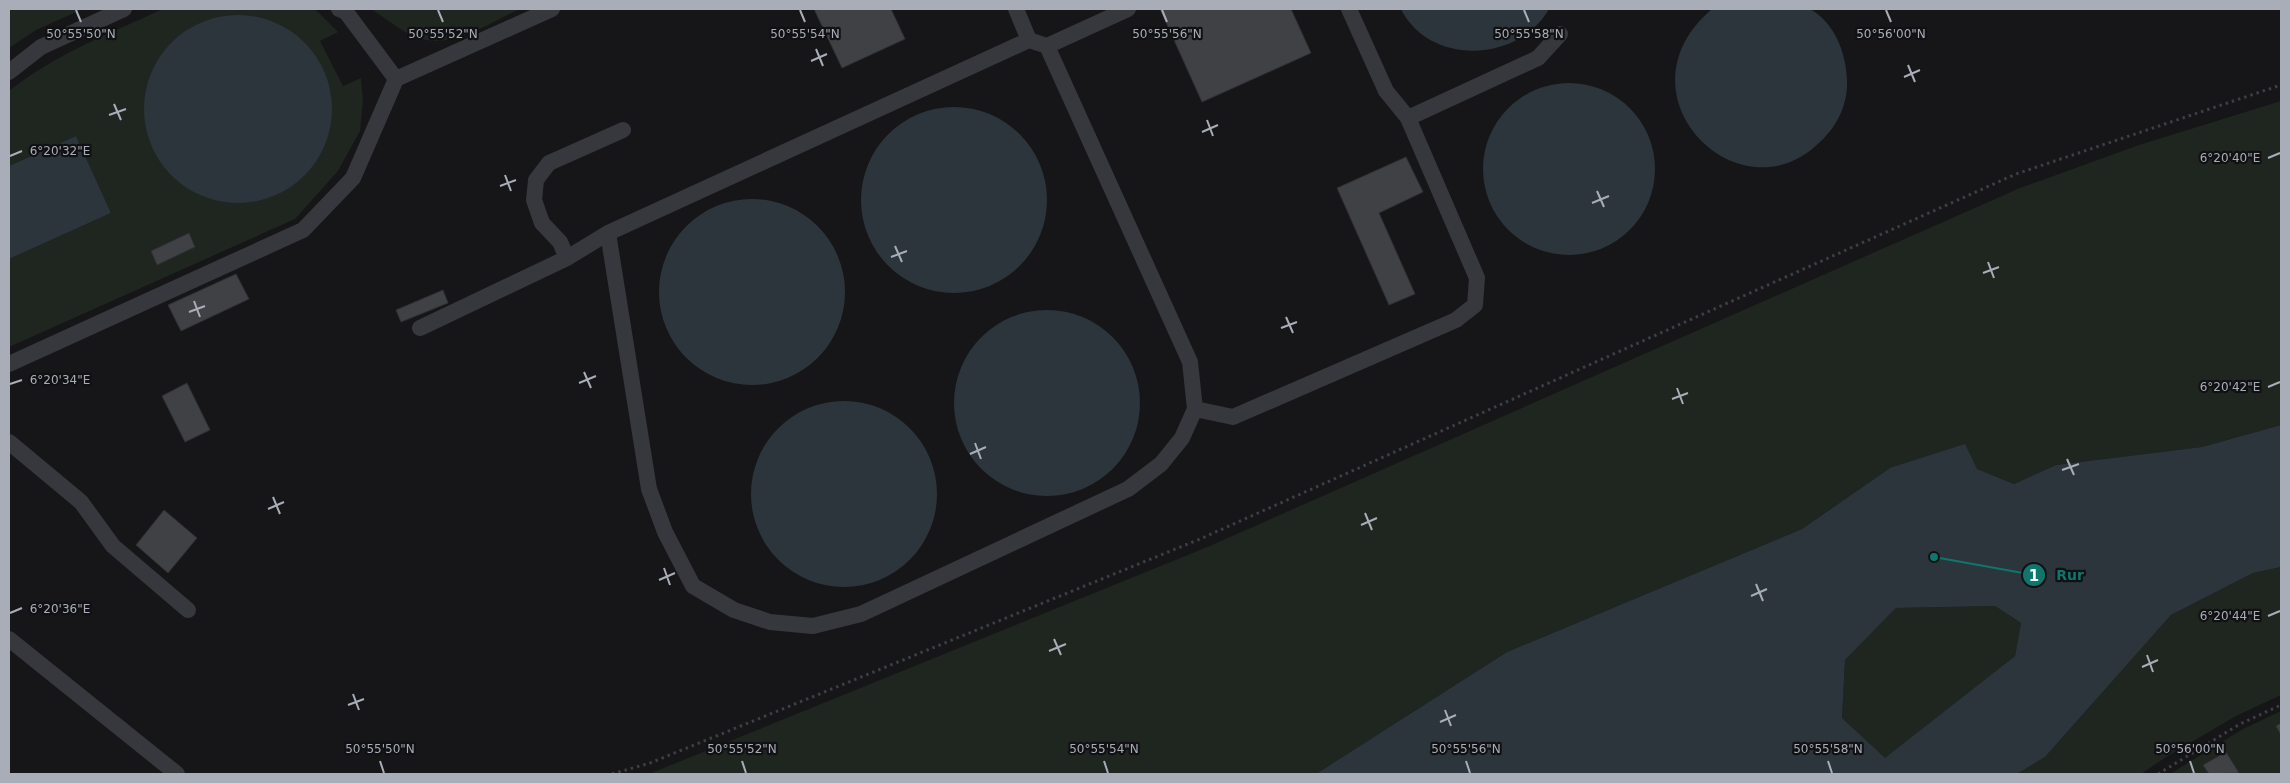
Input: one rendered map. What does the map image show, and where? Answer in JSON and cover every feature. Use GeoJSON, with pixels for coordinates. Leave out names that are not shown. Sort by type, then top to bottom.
{"type":"FeatureCollection","features":[{"type":"Feature","properties":{"kind":"lane"},"geometry":{"type":"LineString","coordinates":[[9,72],[41,47],[124,9]]}},
{"type":"Feature","properties":{"kind":"lane"},"geometry":{"type":"LineString","coordinates":[[339,9],[346,12],[396,79]]}},
{"type":"Feature","properties":{"kind":"lane"},"geometry":{"type":"LineString","coordinates":[[9,364],[303,230],[353,178],[396,79],[552,9]]}},
{"type":"Feature","properties":{"kind":"lane"},"geometry":{"type":"LineString","coordinates":[[1016,9],[1029,40]]}},
{"type":"Feature","properties":{"kind":"lane"},"geometry":{"type":"LineString","coordinates":[[420,328],[567,258],[608,234],[1029,40],[1047,46],[1128,9]]}},
{"type":"Feature","properties":{"kind":"lane"},"geometry":{"type":"LineString","coordinates":[[1195,409],[1233,417],[1456,320],[1475,305],[1477,278],[1408,118],[1386,91],[1349,9]]}},
{"type":"Feature","properties":{"kind":"lane"},"geometry":{"type":"LineString","coordinates":[[1408,118],[1538,58],[1560,34]]}},
{"type":"Feature","properties":{"kind":"lane"},"geometry":{"type":"LineString","coordinates":[[608,234],[649,489],[665,532],[693,586],[734,610],[770,622],[813,626],[861,614],[1128,489],[1161,464],[1182,438],[1195,409],[1190,362],[1047,46]]}},
{"type":"Feature","properties":{"kind":"lane"},"geometry":{"type":"LineString","coordinates":[[567,258],[560,242],[542,223],[534,200],[536,180],[550,163],[622,130]]}},
{"type":"Feature","properties":{"kind":"lane"},"geometry":{"type":"LineString","coordinates":[[9,442],[81,502],[113,546],[188,610]]}},
{"type":"Feature","properties":{"kind":"lane"},"geometry":{"type":"LineString","coordinates":[[9,640],[177,774]]}},
{"type":"Feature","properties":{"kind":"path"},"geometry":{"type":"LineString","coordinates":[[612,774],[660,759],[1200,539],[2016,174],[2281,86]]}},
{"type":"Feature","properties":{"kind":"path"},"geometry":{"type":"LineString","coordinates":[[2158,774],[2240,724],[2281,705]]}},
{"type":"Feature","properties":{"kind":"shaded area"},"geometry":{"type":"Polygon","coordinates":[[[9,9],[83,9],[36,30],[9,48],[9,9]]]}},
{"type":"Feature","properties":{"kind":"shaded area"},"geometry":{"type":"Polygon","coordinates":[[[163,9],[312,9],[317,11],[338,32],[320,41],[343,86],[361,78],[363,101],[360,131],[338,171],[295,219],[9,347],[9,259],[111,213],[76,136],[9,166],[9,91],[45,66],[103,36],[163,9]],[[279,25],[152,72],[146,105],[149,138],[331,94],[318,62],[306,46],[279,25]]]}},
{"type":"Feature","properties":{"kind":"shaded area"},"geometry":{"type":"Polygon","coordinates":[[[371,9],[520,9],[481,29],[453,39],[439,41],[425,40],[411,35],[371,9]]]}},
{"type":"Feature","properties":{"kind":"shaded area"},"geometry":{"type":"Polygon","coordinates":[[[1401,9],[1549,9],[1535,27],[1517,40],[1497,48],[1475,51],[1453,48],[1432,41],[1414,28],[1401,9]]]}},
{"type":"Feature","properties":{"kind":"shaded area"},"geometry":{"type":"Polygon","coordinates":[[[1712,9],[1810,9],[1826,22],[1838,40],[1844,59],[1847,80],[1846,97],[1841,113],[1821,141],[1789,162],[1756,167],[1725,158],[1699,138],[1681,110],[1675,77],[1684,43],[1712,9]]]}},
{"type":"Feature","properties":{"kind":"shaded area"},"geometry":{"type":"Polygon","coordinates":[[[238,15],[265,19],[290,31],[304,43],[316,57],[328,82],[332,109],[328,136],[316,161],[304,175],[290,187],[265,199],[238,203],[211,199],[186,187],[172,175],[160,161],[148,136],[144,109],[148,82],[160,57],[172,43],[186,31],[211,19],[238,15]]]}},
{"type":"Feature","properties":{"kind":"shaded area"},"geometry":{"type":"Polygon","coordinates":[[[1561,83],[1577,83],[1602,89],[1610,93],[1624,102],[1636,114],[1649,136],[1655,169],[1649,202],[1636,224],[1624,236],[1602,249],[1577,255],[1561,255],[1536,249],[1528,245],[1514,236],[1502,224],[1489,202],[1483,177],[1483,161],[1489,136],[1493,128],[1502,114],[1514,102],[1536,89],[1561,83]]]}},
{"type":"Feature","properties":{"kind":"shaded area"},"geometry":{"type":"Polygon","coordinates":[[[2281,101],[2281,425],[2202,447],[2056,465],[2014,484],[1977,469],[1890,468],[1802,529],[1507,652],[1316,774],[649,774],[1205,548],[2020,188],[2139,145],[2281,101]]]}},
{"type":"Feature","properties":{"kind":"shaded area"},"geometry":{"type":"Polygon","coordinates":[[[963,107],[990,114],[1006,122],[1020,134],[1032,148],[1040,164],[1046,182],[1046,218],[1040,236],[1032,252],[1020,266],[1006,278],[990,286],[972,292],[945,293],[918,286],[902,278],[876,252],[862,218],[861,191],[868,164],[876,148],[902,122],[936,108],[963,107]]]}},
{"type":"Feature","properties":{"kind":"shaded area"},"geometry":{"type":"Polygon","coordinates":[[[76,136],[111,213],[9,259],[9,166],[76,136]]]}},
{"type":"Feature","properties":{"kind":"shaded area"},"geometry":{"type":"Polygon","coordinates":[[[761,199],[788,206],[804,214],[818,226],[830,240],[838,256],[844,274],[844,310],[838,328],[830,344],[818,358],[804,370],[788,378],[770,384],[743,385],[716,378],[700,370],[674,344],[660,310],[659,283],[666,256],[674,240],[700,214],[734,200],[761,199]]]}},
{"type":"Feature","properties":{"kind":"shaded area"},"geometry":{"type":"Polygon","coordinates":[[[1056,310],[1083,317],[1099,325],[1113,337],[1125,351],[1133,367],[1139,385],[1139,421],[1133,439],[1125,455],[1113,469],[1099,481],[1083,489],[1065,495],[1038,496],[1011,489],[995,481],[969,455],[955,421],[954,394],[961,367],[969,351],[995,325],[1029,311],[1056,310]]]}},
{"type":"Feature","properties":{"kind":"shaded area"},"geometry":{"type":"Polygon","coordinates":[[[853,401],[880,408],[896,416],[910,428],[922,442],[930,458],[936,476],[936,512],[930,530],[922,546],[910,560],[896,572],[880,580],[862,586],[835,587],[808,580],[792,572],[766,546],[752,512],[751,485],[758,458],[766,442],[792,416],[826,402],[853,401]]]}},
{"type":"Feature","properties":{"kind":"shaded area"},"geometry":{"type":"Polygon","coordinates":[[[2281,425],[2281,567],[2253,573],[2171,615],[2045,757],[2017,774],[1316,774],[1507,652],[1802,529],[1890,468],[1965,444],[1977,469],[2014,484],[2056,465],[2202,447],[2281,425]],[[1995,606],[1896,608],[1845,660],[1842,718],[1885,758],[2015,656],[2021,623],[1995,606]]]}},
{"type":"Feature","properties":{"kind":"shaded area"},"geometry":{"type":"Polygon","coordinates":[[[2281,567],[2281,695],[2236,716],[2141,774],[2017,774],[2045,757],[2171,615],[2253,573],[2281,567]]]}},
{"type":"Feature","properties":{"kind":"shaded area"},"geometry":{"type":"Polygon","coordinates":[[[1995,606],[2021,623],[2015,656],[1885,759],[1842,718],[1845,660],[1896,608],[1995,606]]]}},
{"type":"Feature","properties":{"kind":"shaded area"},"geometry":{"type":"Polygon","coordinates":[[[2281,711],[2281,774],[2170,774],[2243,729],[2281,711]]]}},
{"type":"Feature","properties":{"kind":"building"},"geometry":{"type":"Polygon","coordinates":[[[814,9],[891,9],[905,39],[842,68],[814,9]]]}},
{"type":"Feature","properties":{"kind":"building"},"geometry":{"type":"Polygon","coordinates":[[[1160,9],[1291,9],[1311,53],[1202,102],[1160,9]]]}},
{"type":"Feature","properties":{"kind":"building"},"geometry":{"type":"Polygon","coordinates":[[[1406,157],[1423,192],[1379,213],[1415,294],[1389,305],[1337,188],[1406,157]]]}},
{"type":"Feature","properties":{"kind":"building"},"geometry":{"type":"Polygon","coordinates":[[[189,233],[195,247],[157,265],[151,251],[189,233]]]}},
{"type":"Feature","properties":{"kind":"building"},"geometry":{"type":"Polygon","coordinates":[[[236,274],[249,299],[181,331],[168,305],[236,274]]]}},
{"type":"Feature","properties":{"kind":"building"},"geometry":{"type":"Polygon","coordinates":[[[443,290],[448,303],[401,322],[396,310],[443,290]]]}},
{"type":"Feature","properties":{"kind":"building"},"geometry":{"type":"Polygon","coordinates":[[[187,383],[210,430],[185,442],[162,396],[187,383]]]}},
{"type":"Feature","properties":{"kind":"building"},"geometry":{"type":"Polygon","coordinates":[[[164,510],[197,538],[168,573],[136,545],[164,510]]]}},
{"type":"Feature","properties":{"kind":"building"},"geometry":{"type":"Polygon","coordinates":[[[2281,723],[2281,735],[2276,726],[2281,723]]]}},
{"type":"Feature","properties":{"kind":"building"},"geometry":{"type":"Polygon","coordinates":[[[2226,752],[2239,773],[2209,774],[2203,765],[2226,752]]]}},
{"type":"Feature","properties":{"kind":"place","name":"Rur"},"geometry":{"type":"Point","coordinates":[1934,557]}}]}
